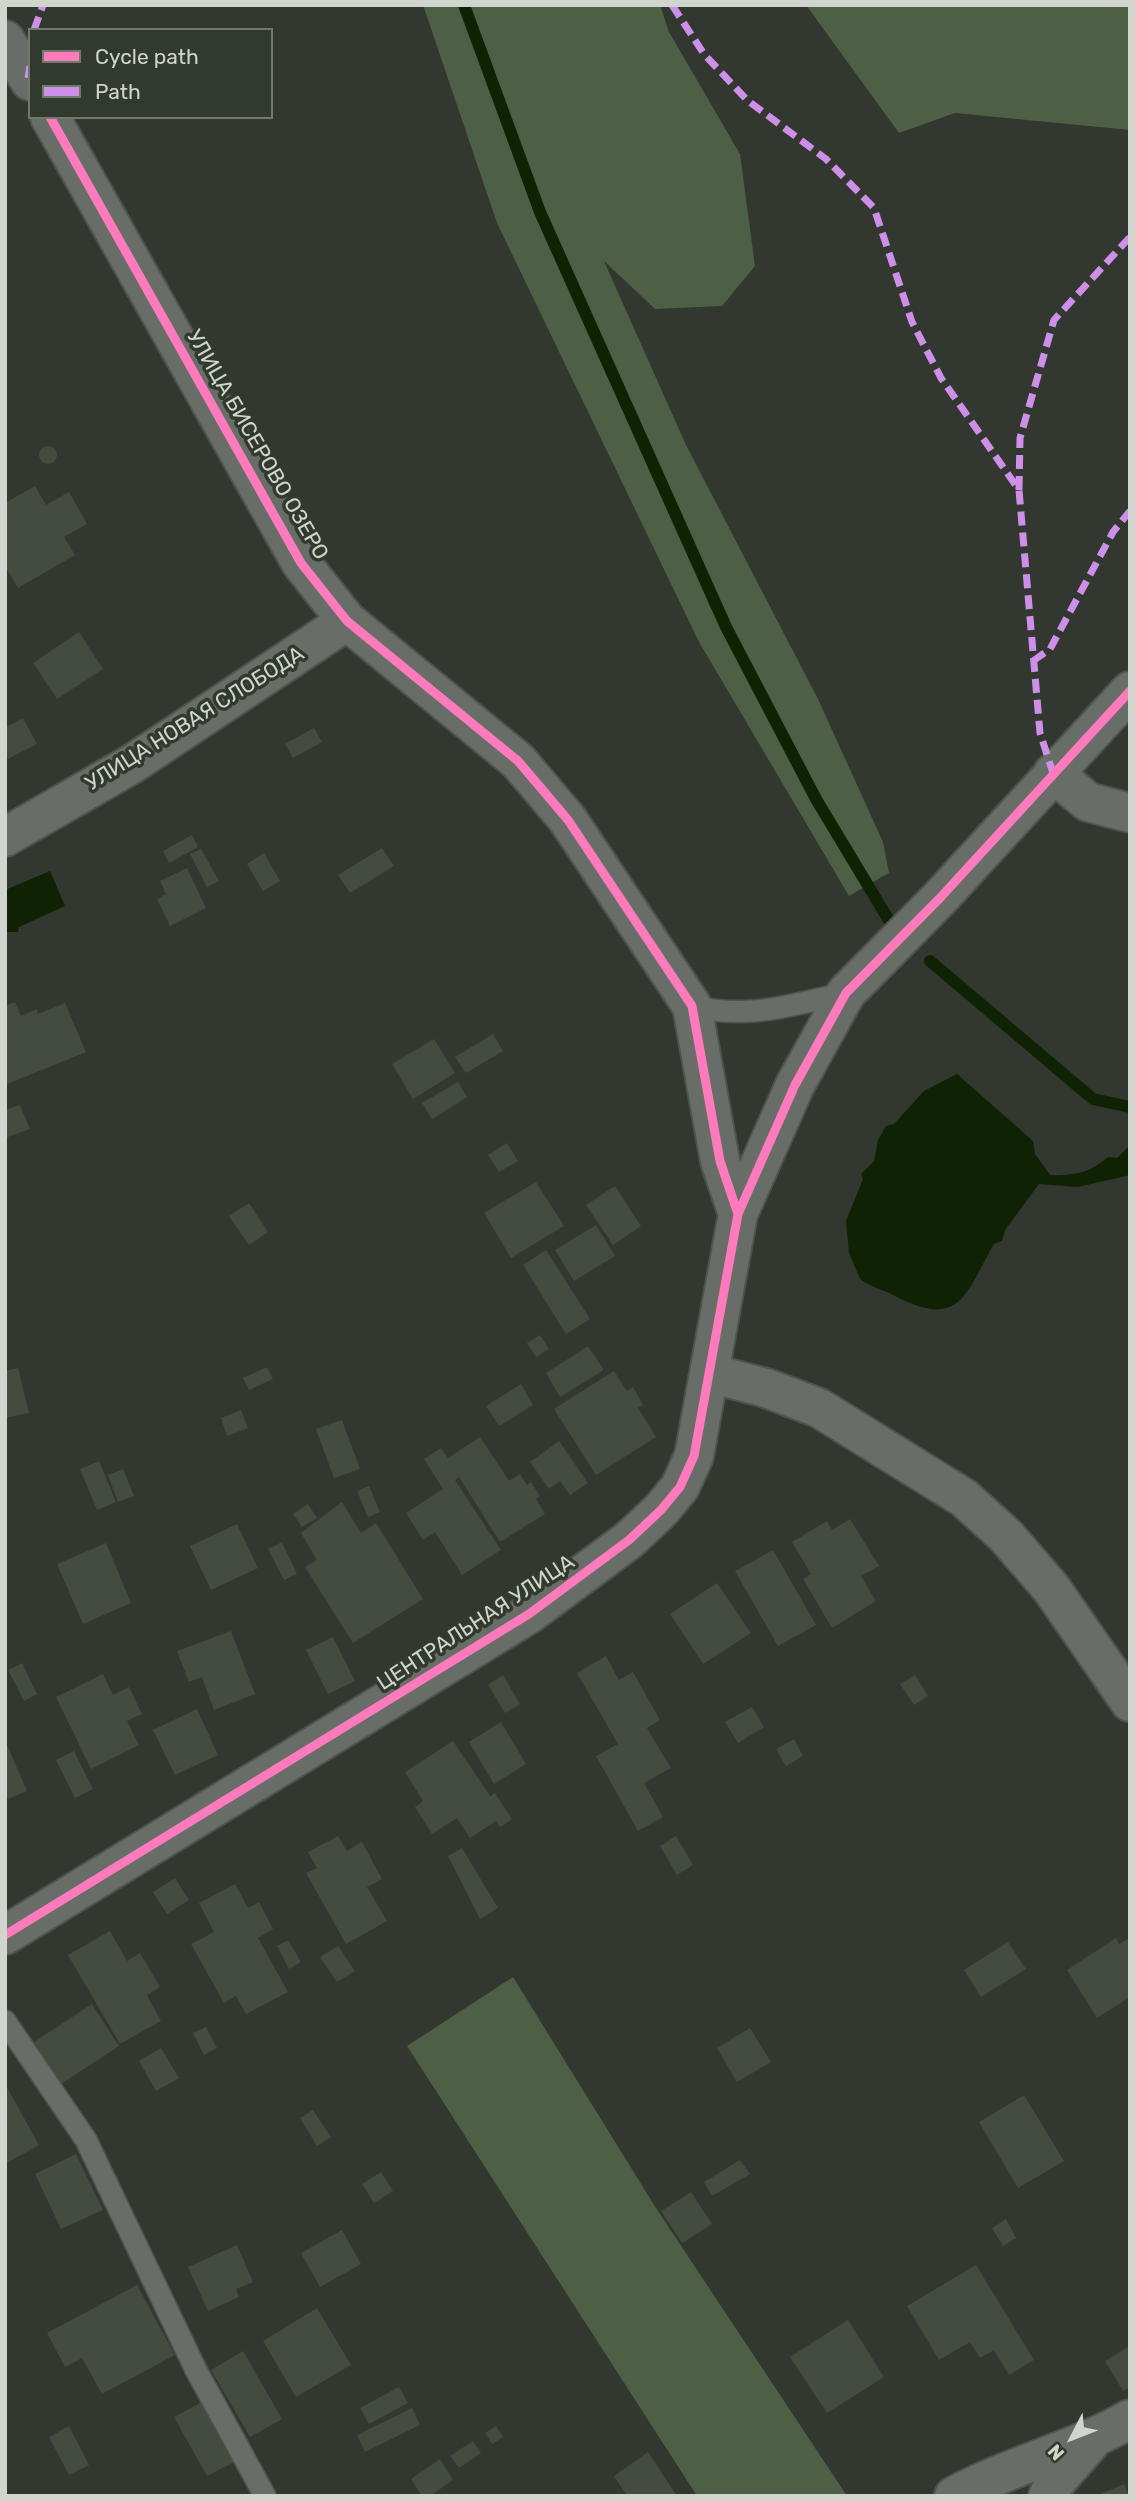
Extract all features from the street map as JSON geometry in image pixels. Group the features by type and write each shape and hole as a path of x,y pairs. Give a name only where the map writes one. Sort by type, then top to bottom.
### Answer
{"street":[{"path":"5,40 28,78"},
{"name":"УЛИЦА БИСЕРОВО ОЗЕРО","path":"51,119 301,563 347,621 518,761 568,820 692,1006 720,1161 738,1214"},
{"name":"УЛИЦА НОВАЯ СЛОБОДА","path":"5,836 132,764 347,621"},
{"name":"ЦЕНТРАЛЬНАЯ УЛИЦА","path":"5,1935 203,1812 470,1653 529,1614 629,1540 680,1487 694,1456 738,1214 795,1085 846,993 939,899 1130,691"},
{"path":"1053,772 1088,802 1130,813"},
{"path":"709,1373 766,1388 818,1408 964,1498 1006,1536 1051,1588 1130,1702"},
{"path":"954,2496 1043,2457 1093,2440 1130,2419"},
{"path":"1048,2496 1053,2485 1093,2440"}],"lane":[{"path":"692,1006 722,1014 761,1012 846,993"},
{"path":"5,2021 86,2140 196,2370 265,2496"}],"shaded area":[{"path":"423,5 660,5 669,32 740,154 755,266 722,306 655,309 604,261 686,445 818,699 883,842 889,873 849,896 699,642 497,223"},
{"path":"806,5 1130,5 1130,130 955,113 899,133"},
{"path":"50,871 65,906 19,927 18,932 5,932 5,890"},
{"path":"957,1074 1033,1141 1035,1154 1050,1175 1074,1174 1088,1170 1108,1157 1117,1158 1130,1145 1130,1175 1078,1187 1039,1184 1005,1230 1002,1241 994,1244 976,1278 958,1302 948,1308 934,1309 917,1306 860,1279 849,1253 846,1221 863,1179 861,1174 874,1161 878,1140 886,1126 894,1124 924,1091"},
{"path":"513,1977 656,2208 847,2496 697,2496 407,2046"}],"building":[{"path":"48,446 56,451 57,455 52,463 48,464 40,459 39,455 44,447"},
{"path":"35,486 46,505 69,492 87,524 64,537 75,555 18,588 5,566 5,503"},
{"path":"79,632 103,669 57,699 33,663"},
{"path":"23,718 37,744 6,760 5,728"},
{"path":"314,728 322,742 293,758 285,744"},
{"path":"192,835 198,847 169,863 163,851"},
{"path":"382,848 394,866 350,893 338,875"},
{"path":"201,849 219,881 207,887 190,854"},
{"path":"264,853 280,881 263,891 247,864"},
{"path":"187,868 206,908 170,926 157,899 166,894 160,881"},
{"path":"15,1002 21,1016 37,1009 38,1014 65,1003 86,1052 5,1085 5,1006"},
{"path":"493,1034 503,1051 466,1073 455,1057"},
{"path":"434,1039 455,1073 413,1099 392,1064"},
{"path":"458,1082 467,1097 432,1119 422,1103"},
{"path":"20,1105 30,1129 5,1138 5,1110"},
{"path":"507,1143 518,1161 499,1172 488,1155"},
{"path":"536,1182 564,1226 511,1258 484,1213"},
{"path":"615,1186 641,1226 613,1245 586,1205"},
{"path":"249,1203 268,1232 249,1245 229,1216"},
{"path":"596,1225 615,1256 574,1281 555,1250"},
{"path":"546,1250 590,1319 566,1334 523,1265"},
{"path":"540,1335 549,1349 536,1357 527,1343"},
{"path":"588,1346 604,1370 560,1397 546,1373"},
{"path":"267,1367 273,1379 249,1390 243,1378"},
{"path":"18,1368 29,1413 5,1418 5,1371"},
{"path":"614,1371 627,1391 633,1387 643,1405 638,1408 656,1437 596,1475 554,1409"},
{"path":"521,1384 533,1405 499,1426 486,1406"},
{"path":"241,1410 248,1428 227,1436 221,1418"},
{"path":"342,1420 360,1469 334,1478 316,1429"},
{"path":"480,1437 509,1481 520,1474 527,1485 531,1482 540,1496 536,1499 545,1514 500,1542 459,1477 455,1480 501,1550 462,1575 435,1532 423,1540 406,1513 443,1489 424,1459 441,1448 448,1458"},
{"path":"559,1441 588,1483 570,1495 560,1481 549,1489 530,1462"},
{"path":"99,1461 116,1502 97,1510 80,1469"},
{"path":"123,1469 134,1496 118,1502 108,1475"},
{"path":"369,1486 380,1512 368,1517 357,1491"},
{"path":"342,1502 361,1533 376,1523 423,1599 353,1643 305,1567 317,1560 301,1533"},
{"path":"308,1504 317,1518 302,1527 293,1514"},
{"path":"850,1519 879,1566 861,1576 876,1601 832,1628 803,1579 811,1574 792,1542 827,1521 832,1530"},
{"path":"237,1524 258,1568 211,1590 190,1546"},
{"path":"282,1542 297,1574 284,1580 268,1549"},
{"path":"106,1543 131,1603 83,1624 57,1564"},
{"path":"773,1550 816,1625 778,1646 735,1571"},
{"path":"717,1583 751,1633 703,1664 670,1614"},
{"path":"231,1631 255,1694 214,1710 202,1677 189,1682 177,1651"},
{"path":"333,1637 355,1681 328,1694 306,1650"},
{"path":"606,1656 619,1680 633,1672 660,1720 647,1728 671,1768 644,1783 663,1817 638,1831 596,1756 618,1744 577,1673"},
{"path":"22,1663 37,1694 24,1701 8,1670"},
{"path":"103,1674 113,1695 129,1687 142,1714 127,1721 139,1745 91,1769 56,1697"},
{"path":"503,1675 520,1704 505,1713 488,1685"},
{"path":"915,1675 928,1696 914,1705 900,1684"},
{"path":"752,1707 764,1727 738,1743 725,1722"},
{"path":"197,1709 218,1755 175,1775 153,1730"},
{"path":"501,1722 526,1764 494,1784 469,1742"},
{"path":"794,1739 803,1756 786,1766 776,1749"},
{"path":"5,1740 27,1791 5,1800"},
{"path":"453,1741 490,1796 495,1793 512,1819 500,1827 496,1821 470,1838 457,1818 432,1834 415,1807 423,1801 405,1772"},
{"path":"74,1751 93,1789 75,1798 56,1760"},
{"path":"338,1836 347,1851 362,1842 382,1879 367,1887 387,1921 346,1944 306,1873 317,1868 308,1852"},
{"path":"676,1836 693,1865 677,1875 660,1846"},
{"path":"462,1848 498,1908 480,1919 448,1856"},
{"path":"175,1878 189,1900 167,1914 153,1892"},
{"path":"235,1884 248,1908 259,1902 273,1929 258,1938 288,1992 246,2014 236,1996 224,2003 191,1944 214,1932 199,1903"},
{"path":"110,1931 127,1961 140,1953 160,1987 147,1995 161,2021 120,2044 68,1955"},
{"path":"1116,1938 1119,1944 1130,1938 1130,1997 1097,2018 1067,1970"},
{"path":"288,1940 301,1962 289,1969 277,1946"},
{"path":"1008,1942 1026,1969 981,1997 964,1970"},
{"path":"338,1946 355,1971 337,1982 320,1957"},
{"path":"92,2004 119,2046 61,2084 34,2042"},
{"path":"206,2027 217,2048 204,2055 193,2033"},
{"path":"750,2028 771,2062 737,2082 717,2048"},
{"path":"161,2048 179,2078 156,2091 139,2061"},
{"path":"5,2084 39,2145 5,2164"},
{"path":"1024,2095 1064,2161 1018,2188 979,2122"},
{"path":"313,2110 331,2137 317,2146 300,2118"},
{"path":"76,2154 103,2210 61,2229 35,2174"},
{"path":"740,2160 750,2174 712,2196 704,2182"},
{"path":"381,2172 393,2191 374,2203 362,2184"},
{"path":"691,2192 712,2224 682,2243 661,2211"},
{"path":"1006,2219 1016,2238 1003,2246 992,2228"},
{"path":"342,2230 361,2264 320,2287 301,2253"},
{"path":"237,2245 253,2282 236,2289 239,2297 208,2311 188,2267"},
{"path":"976,2265 1034,2360 1009,2375 994,2350 980,2358 970,2342 939,2360 907,2306"},
{"path":"137,2285 175,2355 102,2394 82,2358 65,2367 47,2333"},
{"path":"317,2308 351,2365 296,2397 263,2341"},
{"path":"848,2320 884,2377 827,2413 790,2357"},
{"path":"1130,2346 1130,2387 1123,2391 1105,2361"},
{"path":"243,2351 282,2419 250,2437 211,2370"},
{"path":"399,2387 408,2403 369,2424 360,2408"},
{"path":"202,2402 234,2462 207,2476 174,2417"},
{"path":"412,2408 420,2425 365,2452 357,2435"},
{"path":"69,2426 89,2465 69,2475 49,2437"},
{"path":"496,2426 503,2437 492,2444 485,2433"},
{"path":"473,2441 481,2453 459,2468 450,2456"},
{"path":"648,2452 677,2496 627,2496 614,2476"},
{"path":"440,2459 453,2480 430,2496 422,2496 411,2479"},
{"path":"1124,2484 1129,2496 1096,2496"}],"waterway":[{"path":"464,5 540,212 726,627 816,799 896,932"},
{"path":"930,961 1093,1099 1130,1107"}],"marked path":[{"path":"35,28 43,5"},
{"path":"672,5 704,54 747,100 826,159 874,208 912,322 941,378 1019,490 1040,733 1053,773"},
{"path":"1019,490 1020,438 1054,320 1130,237"},
{"path":"1033,661 1050,649 1113,532 1130,511"}],"cycle path":[{"path":"51,119 301,563 347,621 518,761 568,820 692,1006 720,1161 738,1214"},
{"path":"5,1935 529,1614 629,1540 661,1510 680,1487 694,1456 738,1214 795,1085 846,993 939,899 1130,691"}]}
